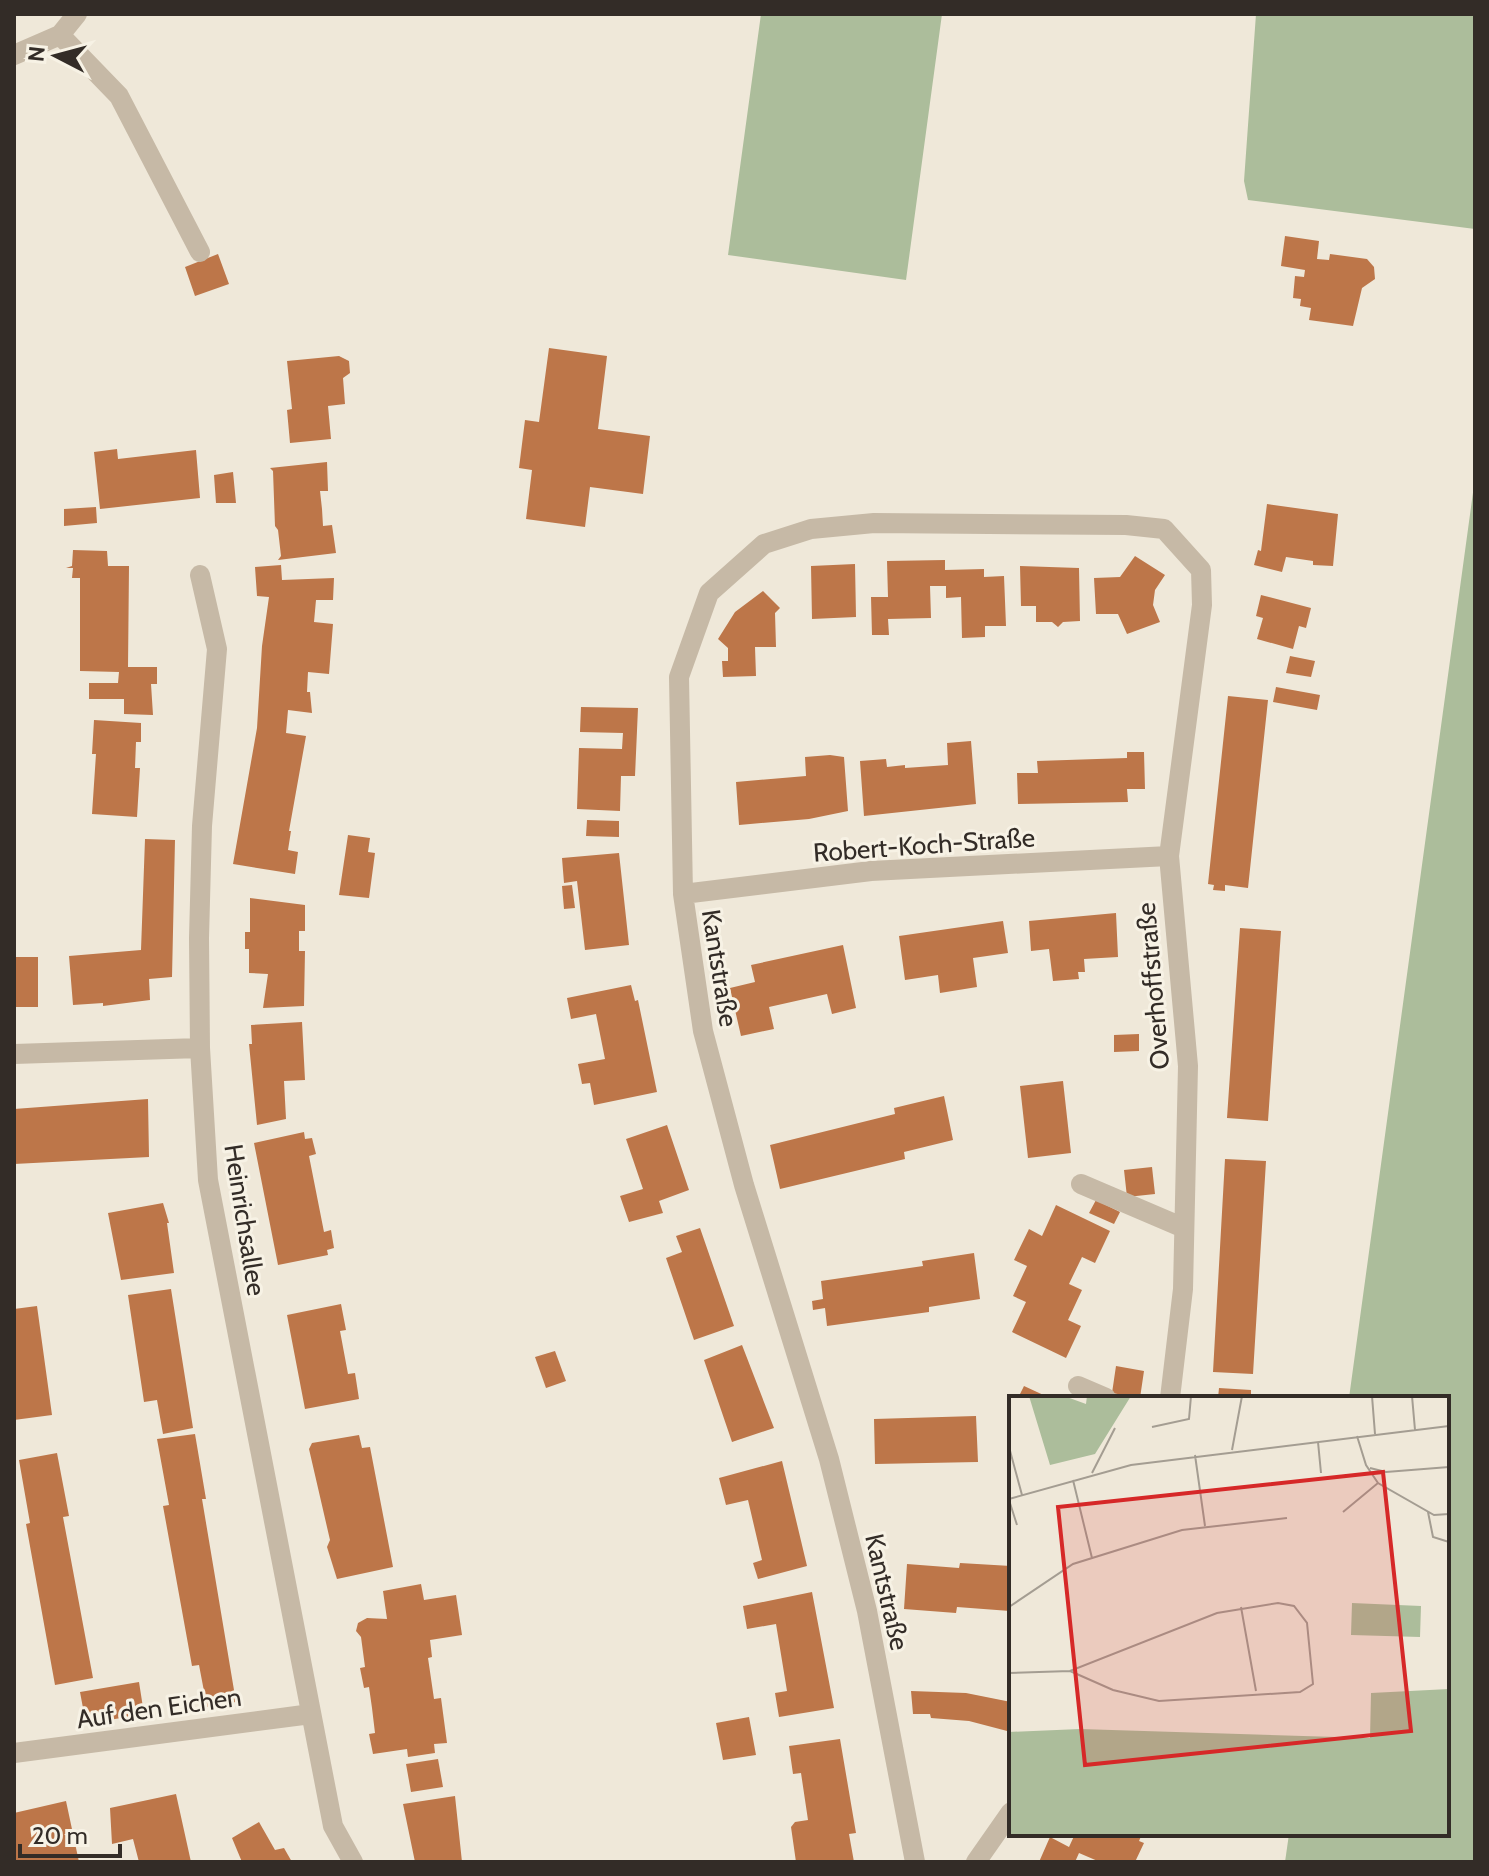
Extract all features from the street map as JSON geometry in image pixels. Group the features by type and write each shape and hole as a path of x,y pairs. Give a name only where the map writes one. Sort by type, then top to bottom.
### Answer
{"street":[{"path":"14,55 60,35 77,14"},
{"path":"60,35 119,96 200,252"},
{"name":"Kantstraße","path":"915,1862 867,1611 833,1474 744,1185 703,1031 683,894 679,677 709,593 764,544 811,529 874,523 1126,525 1164,529 1201,570"},
{"name":"Overhoffstraße","path":"1170,1396 1183,1289 1188,1066 1169,856 1202,605 1201,570"},
{"name":"Heinrichsallee","path":"200,575 217,649 202,826 200,1048 208,1180 333,1826 353,1862"},
{"name":"Robert-Koch-Straße","path":"683,894 871,871 1169,856"},
{"path":"14,1054 200,1048"},
{"path":"1081,1184 1184,1228"},
{"path":"1078,1386 1101,1396"},
{"name":"Auf den Eichen","path":"14,1753 311,1714"},
{"path":"976,1862 1009,1815"}],"green space":[{"path":"761,14 942,14 906,280 728,255"},
{"path":"1256,14 1475,14 1475,229 1248,200 1244,181"},
{"path":"1475,478 1475,1862 1285,1862 1289,1836 1449,1836 1449,1396 1349,1396"}],"building":[{"path":"1285,236 1319,241 1317,259 1329,260 1330,254 1367,259 1374,267 1375,279 1362,288 1353,326 1309,320 1311,308 1300,306 1301,299 1293,298 1295,276 1304,277 1305,270 1281,266"},
{"path":"218,254 229,284 195,296 185,267"},
{"path":"549,348 607,356 598,429 650,436 643,494 590,487 585,527 526,519 532,470 519,468 525,420 539,422"},
{"path":"339,356 349,361 350,373 343,378 345,404 328,406 331,439 290,443 287,410 292,409 287,361"},
{"path":"117,449 118,459 196,450 200,498 100,509 94,452"},
{"path":"327,462 328,491 320,491 323,526 332,525 336,553 278,560 281,556 275,526 273,471 270,468"},
{"path":"233,472 236,503 216,503 214,475"},
{"path":"1267,504 1338,514 1333,566 1313,565 1313,561 1286,557 1282,572 1254,565 1258,550 1261,551"},
{"path":"96,507 97,523 64,526 64,509"},
{"path":"73,550 107,551 108,566 129,566 128,667 157,667 157,684 151,684 153,715 124,714 124,699 89,699 89,683 118,683 119,672 80,671 80,578 72,578 73,568 66,568 72,566"},
{"path":"1135,556 1165,575 1155,590 1153,605 1160,622 1127,634 1118,614 1096,614 1094,578 1120,577"},
{"path":"945,560 945,570 984,569 984,577 1004,576 1006,626 985,626 985,637 962,638 961,597 946,598 946,586 930,586 931,618 888,619 889,635 872,635 871,597 888,597 887,561"},
{"path":"855,564 856,617 812,619 811,566"},
{"path":"281,565 282,580 334,578 333,600 316,600 314,622 333,624 329,674 308,672 307,692 310,692 312,713 288,710 286,733 306,736 289,831 288,850 298,852 295,874 233,864 257,728 262,646 269,597 257,596 255,567"},
{"path":"1020,566 1079,568 1080,621 1063,622 1058,627 1052,622 1036,622 1036,606 1021,606"},
{"path":"763,591 780,608 775,613 776,647 755,647 756,676 723,677 722,661 728,661 728,648 718,639 735,612"},
{"path":"1261,595 1311,608 1306,628 1299,626 1293,649 1257,639 1263,618 1256,616"},
{"path":"1290,656 1315,661 1311,677 1286,673"},
{"path":"1276,687 1320,695 1317,710 1273,702"},
{"path":"1228,696 1268,700 1248,888 1225,885 1225,891 1213,890 1214,885 1208,884"},
{"path":"581,707 638,708 635,776 621,776 620,811 577,809 579,748 622,749 623,733 580,732"},
{"path":"94,720 141,723 141,742 136,742 135,768 140,768 137,817 92,814 96,754 92,754"},
{"path":"971,741 976,804 864,816 860,761 886,759 887,767 905,765 905,768 948,765 947,743"},
{"path":"1127,752 1144,752 1145,789 1127,789 1128,802 1018,804 1017,773 1038,773 1037,761 1127,758"},
{"path":"805,757 844,757 848,811 809,819 739,825 736,782 806,776"},
{"path":"587,820 619,821 619,837 586,836"},
{"path":"348,835 370,838 368,852 375,853 369,898 339,895"},
{"path":"145,839 175,840 172,977 149,979 150,1000 103,1006 103,1003 73,1005 69,956 141,950"},
{"path":"619,853 629,945 585,950 577,881 564,883 562,858"},
{"path":"572,885 575,908 564,909 562,886"},
{"path":"250,898 305,905 305,931 299,931 299,951 305,951 304,1006 263,1008 268,974 249,973 249,949 245,949 245,932 250,932"},
{"path":"1116,913 1118,957 1084,959 1085,972 1078,972 1079,979 1053,981 1049,949 1031,951 1029,921"},
{"path":"1003,921 1008,953 973,958 977,987 940,993 938,975 905,980 899,936"},
{"path":"1240,928 1281,931 1268,1121 1227,1118"},
{"path":"843,945 856,1008 832,1014 827,994 769,1007 774,1029 741,1036 730,988 755,982 751,965"},
{"path":"14,957 38,957 38,1007 14,1007"},
{"path":"631,985 635,1001 638,1000 657,1092 594,1105 590,1083 582,1084 578,1064 605,1059 596,1014 571,1019 567,998"},
{"path":"302,1022 305,1080 284,1081 286,1119 257,1125 249,1044 252,1044 251,1025"},
{"path":"1139,1034 1139,1051 1114,1052 1114,1035"},
{"path":"1063,1081 1071,1153 1028,1158 1020,1086"},
{"path":"944,1096 953,1140 904,1152 905,1159 780,1189 770,1145 895,1114 894,1108"},
{"path":"148,1099 149,1157 14,1164 14,1109"},
{"path":"667,1125 689,1190 659,1201 663,1213 629,1222 620,1196 643,1189 626,1139"},
{"path":"304,1132 305,1139 312,1138 316,1154 309,1156 324,1232 331,1230 334,1248 327,1250 328,1255 278,1265 254,1143"},
{"path":"1225,1159 1266,1161 1253,1374 1213,1372"},
{"path":"1152,1167 1155,1194 1127,1197 1124,1170"},
{"path":"1096,1200 1120,1212 1114,1224 1089,1213"},
{"path":"163,1203 169,1223 174,1273 121,1280 108,1213"},
{"path":"1056,1205 1110,1231 1095,1263 1082,1257 1069,1284 1082,1290 1068,1320 1081,1326 1066,1358 1012,1332 1026,1302 1013,1296 1027,1266 1014,1260 1029,1229 1042,1236"},
{"path":"700,1228 734,1326 694,1340 666,1258 682,1252 676,1236"},
{"path":"974,1253 980,1299 929,1307 929,1312 827,1326 825,1308 813,1310 812,1301 823,1299 821,1281 923,1266 922,1261"},
{"path":"171,1289 193,1428 163,1434 157,1400 144,1402 128,1295"},
{"path":"341,1304 346,1330 340,1331 348,1374 355,1373 359,1399 305,1409 287,1315"},
{"path":"37,1306 52,1415 14,1420 14,1309"},
{"path":"742,1345 774,1428 732,1442 704,1360"},
{"path":"555,1351 566,1381 546,1388 535,1357"},
{"path":"1116,1366 1144,1371 1140,1396 1112,1393"},
{"path":"1024,1386 1046,1396 1019,1396"},
{"path":"1219,1388 1251,1390 1251,1396 1218,1396"},
{"path":"976,1416 978,1462 875,1464 874,1419"},
{"path":"195,1434 206,1499 202,1499 236,1702 207,1707 199,1665 192,1666 163,1506 169,1505 157,1439"},
{"path":"359,1435 362,1448 370,1447 393,1567 337,1579 327,1547 330,1540 309,1449 312,1443"},
{"path":"57,1453 69,1516 63,1517 93,1678 55,1685 26,1524 30,1523 19,1460"},
{"path":"782,1461 807,1566 758,1579 753,1563 762,1560 748,1500 726,1505 719,1478"},
{"path":"960,1563 1009,1566 1009,1611 957,1607 956,1613 904,1609 907,1564 959,1568"},
{"path":"421,1584 424,1600 456,1595 462,1635 430,1640 432,1657 428,1658 434,1699 441,1698 447,1743 434,1744 435,1753 408,1757 407,1749 373,1754 369,1734 375,1733 369,1687 364,1688 360,1668 365,1667 361,1637 356,1631 358,1623 367,1618 387,1619 383,1591"},
{"path":"812,1592 834,1708 779,1717 775,1693 787,1691 776,1624 747,1629 743,1606"},
{"path":"139,1682 144,1714 86,1724 80,1692"},
{"path":"911,1691 966,1693 1009,1702 1009,1731 969,1721 913,1714"},
{"path":"749,1717 756,1755 723,1760 716,1723"},
{"path":"840,1739 856,1833 849,1834 854,1862 796,1862 791,1827 795,1822 808,1820 801,1773 793,1774 789,1746"},
{"path":"438,1759 443,1787 411,1792 406,1764"},
{"path":"176,1794 191,1862 139,1862 133,1839 112,1844 110,1808"},
{"path":"455,1796 462,1862 415,1862 403,1804"},
{"path":"66,1801 79,1862 14,1862 14,1813"},
{"path":"259,1822 275,1850 284,1848 292,1862 242,1862 232,1838"},
{"path":"1074,1836 1141,1836 1139,1841 1144,1843 1135,1862 1100,1862 1079,1853 1075,1862 1039,1862 1050,1837 1069,1847"}]}
